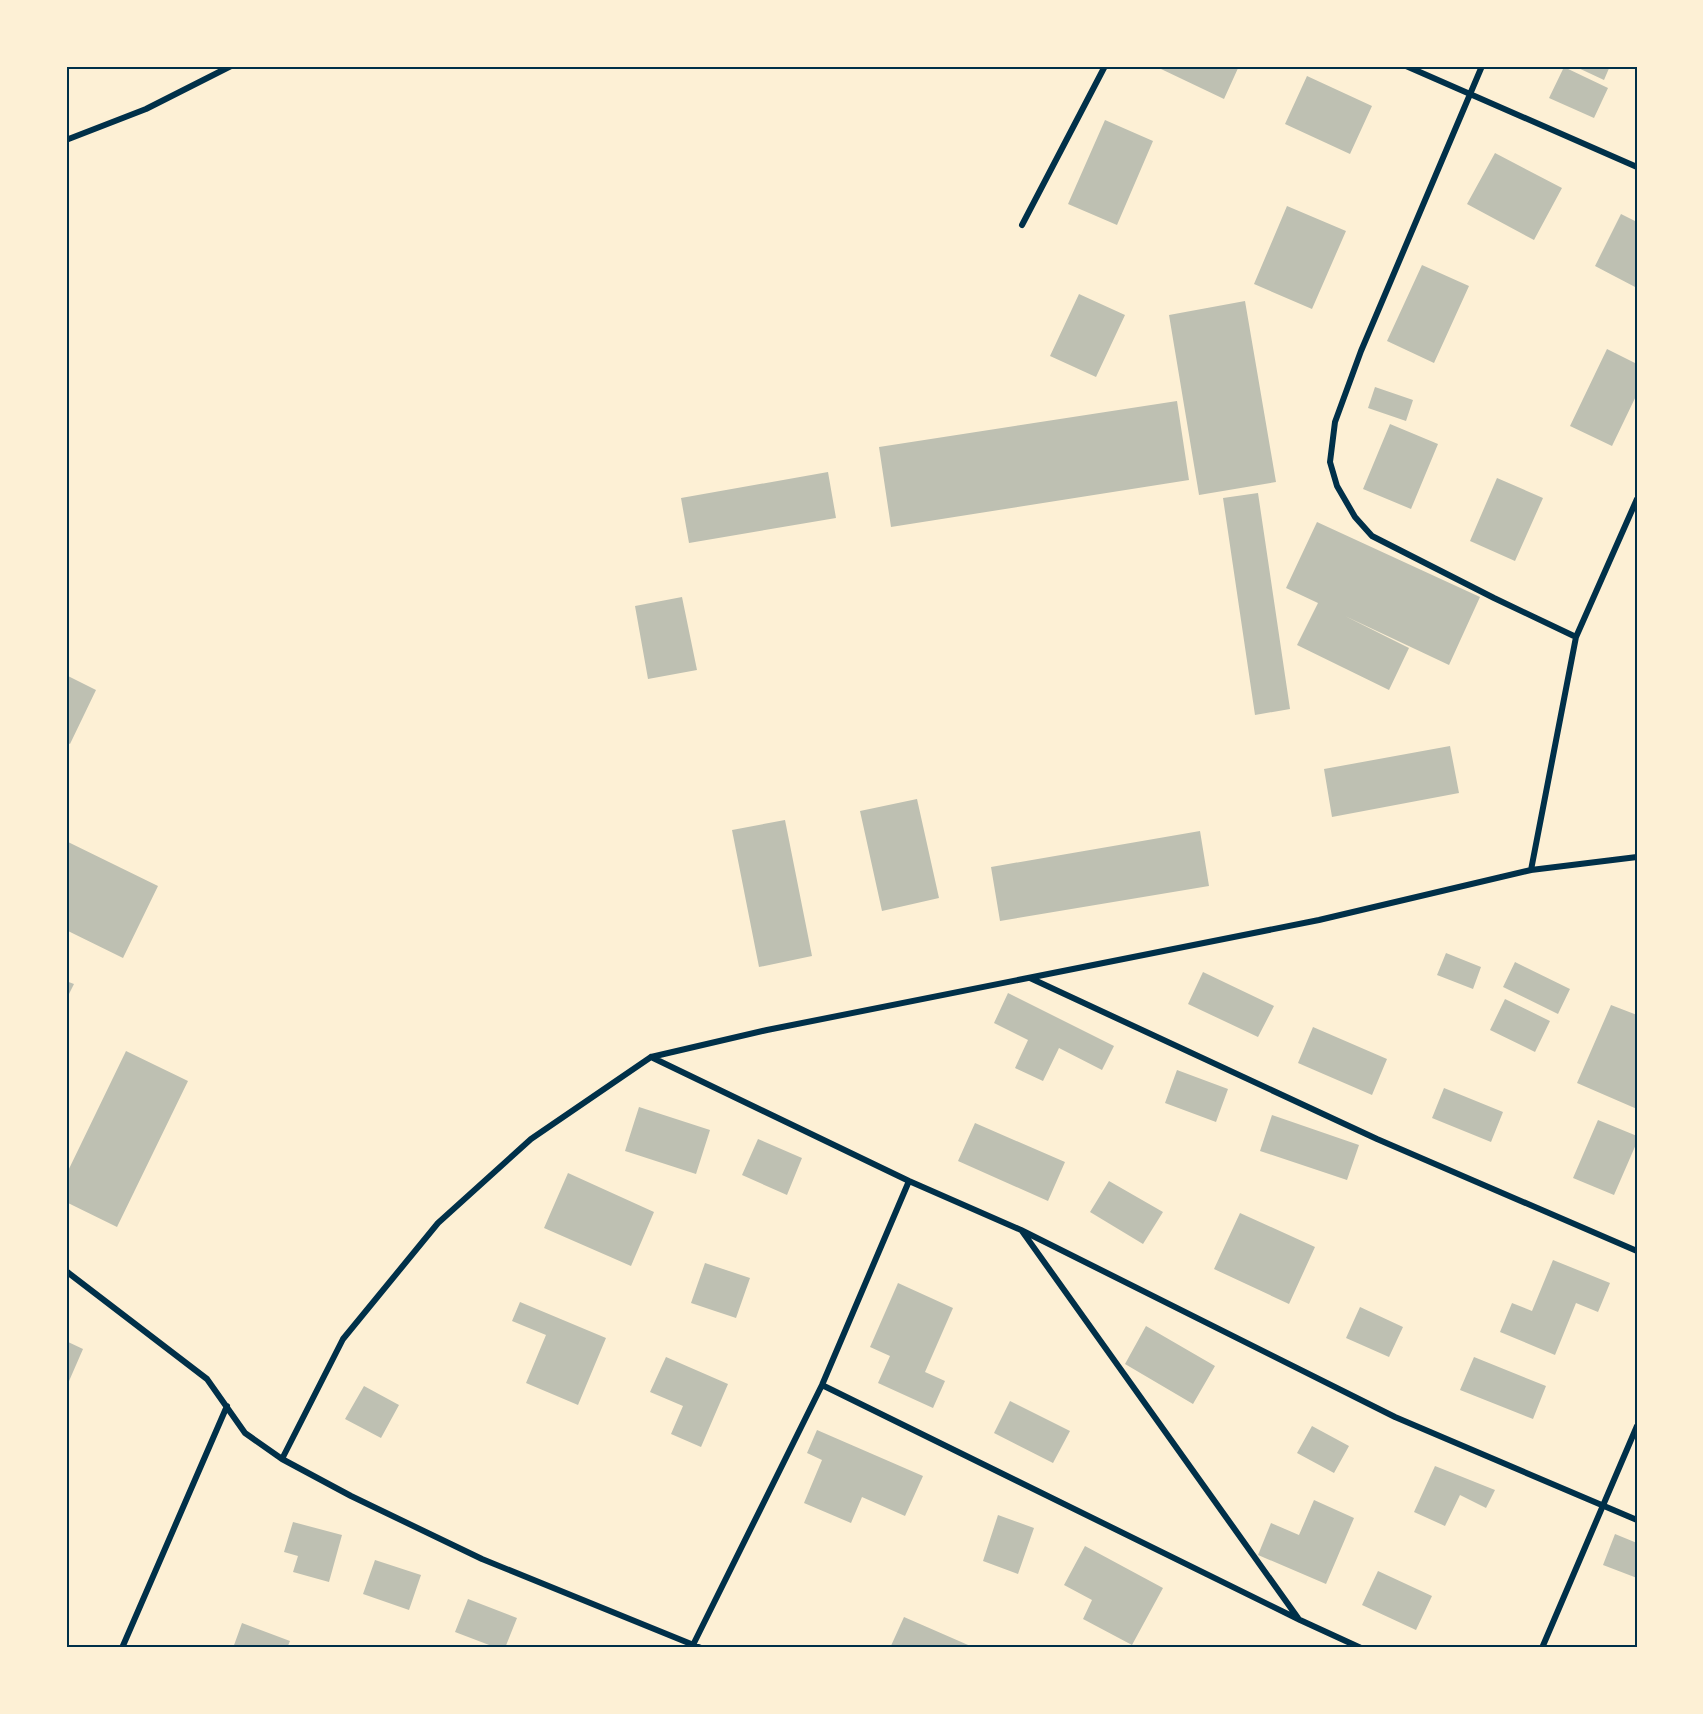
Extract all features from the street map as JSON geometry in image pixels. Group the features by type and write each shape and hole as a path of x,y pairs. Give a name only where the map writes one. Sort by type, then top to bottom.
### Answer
{"street":[{"path":"66,140 146,109 231,66"},
{"path":"1022,225 1105,66"},
{"path":"1406,66 1637,167"},
{"path":"1482,66 1361,351 1335,422 1330,462 1337,486 1355,517 1372,536 1576,637"},
{"path":"1531,870 1576,637 1637,499"},
{"path":"282,1460 342,1339 438,1223 531,1139 651,1057 778,1028 1319,920 1531,870 1637,857"},
{"path":"1030,978 1377,1139 1637,1251"},
{"path":"651,1057 909,1181 1021,1230 1395,1417 1637,1520"},
{"path":"692,1646 822,1385 909,1181"},
{"path":"1021,1230 1300,1620"},
{"path":"66,1271 207,1378 245,1433 282,1460 482,1559 701,1648"},
{"path":"822,1385 1361,1648"},
{"path":"122,1648 227,1406"},
{"path":"1542,1648 1637,1426"}],"building":[{"path":"1162,66 1239,66 1224,99 1161,69"},
{"path":"1574,66 1610,66 1604,80"},
{"path":"1564,67 1608,88 1594,118 1549,98"},
{"path":"1307,76 1372,106 1350,154 1285,124"},
{"path":"1105,120 1153,141 1117,225 1068,204"},
{"path":"1495,153 1562,188 1534,240 1467,204"},
{"path":"1287,206 1346,231 1312,309 1254,284"},
{"path":"1621,214 1637,222 1637,288 1595,266"},
{"path":"1422,265 1469,286 1434,363 1387,341"},
{"path":"1079,294 1125,315 1096,377 1050,356"},
{"path":"1245,301 1276,482 1199,495 1169,315"},
{"path":"1607,349 1637,364 1637,394 1612,446 1570,426"},
{"path":"1375,387 1413,400 1406,421 1368,408"},
{"path":"1177,401 1189,480 891,527 879,447"},
{"path":"1390,424 1438,444 1411,509 1363,489"},
{"path":"828,472 836,518 689,543 681,498"},
{"path":"1497,478 1543,498 1515,561 1470,541"},
{"path":"1258,493 1290,709 1255,715 1223,498"},
{"path":"1317,522 1480,597 1449,665 1345,616 1409,648 1389,690 1297,645 1318,603 1286,588"},
{"path":"682,597 697,670 648,679 635,606"},
{"path":"66,675 96,690 70,744 66,742"},
{"path":"1450,746 1459,793 1332,817 1324,769"},
{"path":"917,799 939,898 882,911 860,811"},
{"path":"785,820 812,956 759,967 732,830"},
{"path":"1200,831 1209,886 1000,921 991,867"},
{"path":"66,841 158,886 123,958 66,930"},
{"path":"1446,953 1481,967 1473,989 1437,975"},
{"path":"1515,962 1570,989 1558,1014 1503,987"},
{"path":"1203,972 1274,1006 1258,1037 1188,1004"},
{"path":"66,981 74,984 66,1000"},
{"path":"1008,993 1114,1046 1102,1070 1059,1048 1043,1081 1015,1068 1028,1040 994,1023"},
{"path":"1505,999 1550,1021 1535,1052 1490,1030"},
{"path":"1611,1005 1637,1015 1637,1109 1577,1083"},
{"path":"1313,1027 1387,1059 1372,1095 1298,1063"},
{"path":"126,1051 188,1081 117,1227 66,1202 66,1175"},
{"path":"1177,1070 1228,1089 1216,1122 1165,1103"},
{"path":"1444,1088 1503,1112 1491,1142 1432,1118"},
{"path":"639,1107 710,1130 696,1174 625,1151"},
{"path":"1272,1115 1359,1145 1347,1180 1260,1151"},
{"path":"1598,1120 1637,1136 1637,1142 1614,1195 1573,1178"},
{"path":"975,1123 1065,1162 1048,1201 958,1161"},
{"path":"758,1139 802,1158 787,1195 742,1175"},
{"path":"568,1173 654,1212 631,1266 544,1228"},
{"path":"1109,1181 1163,1212 1143,1244 1090,1212"},
{"path":"1240,1213 1315,1247 1289,1304 1214,1269"},
{"path":"1553,1260 1610,1283 1598,1312 1576,1303 1555,1355 1500,1332 1512,1303 1532,1311"},
{"path":"705,1263 750,1278 736,1318 691,1303"},
{"path":"898,1283 953,1308 925,1372 945,1381 933,1408 878,1383 890,1356 870,1347"},
{"path":"520,1302 606,1338 578,1405 526,1383 546,1335 512,1321"},
{"path":"1360,1307 1403,1327 1389,1357 1346,1338"},
{"path":"1146,1326 1215,1366 1193,1404 1125,1364"},
{"path":"66,1341 83,1349 66,1388"},
{"path":"666,1357 728,1384 701,1447 671,1434 683,1406 650,1392"},
{"path":"1474,1357 1546,1386 1533,1419 1460,1390"},
{"path":"364,1386 399,1405 381,1438 345,1419"},
{"path":"1010,1401 1070,1431 1053,1463 994,1433"},
{"path":"1312,1426 1349,1446 1334,1473 1297,1453"},
{"path":"817,1430 923,1476 905,1516 862,1497 851,1523 804,1503 822,1460 807,1453"},
{"path":"1435,1466 1495,1490 1486,1508 1460,1495 1445,1526 1414,1512"},
{"path":"1314,1500 1354,1518 1326,1584 1258,1555 1271,1523 1299,1535"},
{"path":"998,1515 1034,1528 1018,1574 983,1561"},
{"path":"293,1522 342,1535 329,1582 293,1572 298,1556 284,1552"},
{"path":"1615,1534 1637,1543 1637,1578 1603,1565"},
{"path":"1085,1546 1163,1588 1132,1645 1083,1619 1092,1600 1064,1585"},
{"path":"375,1560 421,1575 409,1610 363,1594"},
{"path":"1378,1571 1432,1596 1416,1630 1362,1605"},
{"path":"468,1599 517,1618 505,1648 497,1648 455,1632"},
{"path":"904,1617 975,1648 890,1648"},
{"path":"242,1623 290,1641 287,1648 233,1648"}]}
